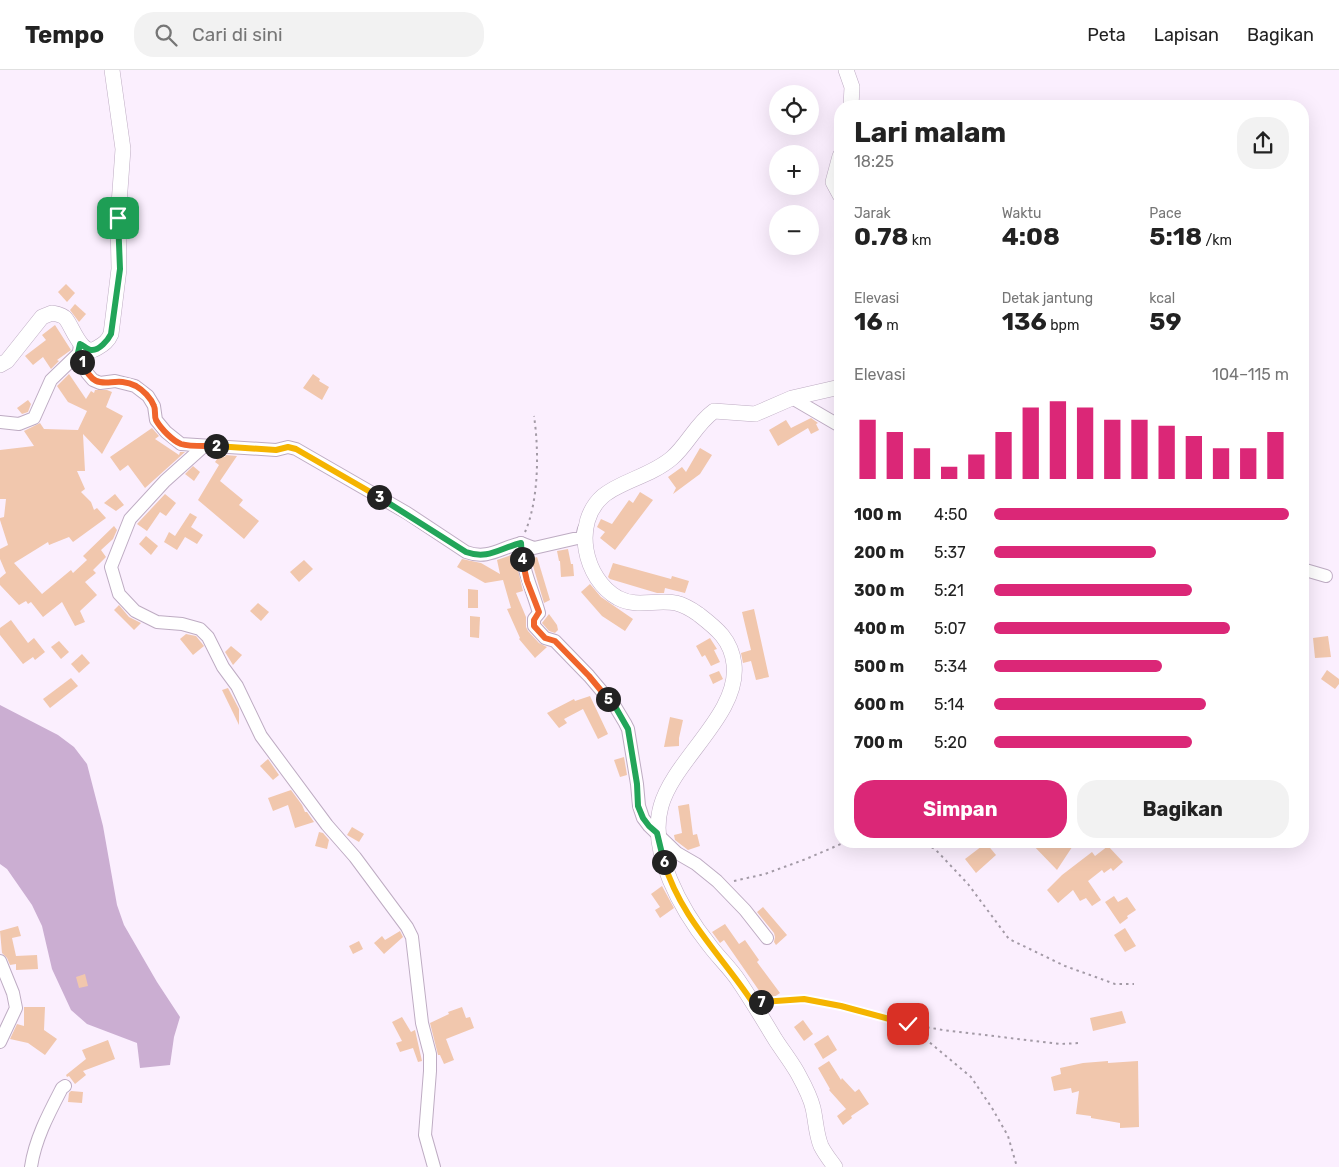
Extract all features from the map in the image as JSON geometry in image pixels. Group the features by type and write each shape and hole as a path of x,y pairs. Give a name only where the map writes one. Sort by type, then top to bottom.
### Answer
{"street":[{"path":"79,348 94,350 108,340 111,334 119,281 118,218 123,149 112,70"},
{"path":"846,70 852,87 851,100"},
{"path":"0,365 7,361 42,318 52,313 62,316 66,319 79,348 87,373 93,380 100,383 115,381 135,386 148,396 154,406 156,420 166,432 181,444 276,450 288,447 296,449 407,513 466,552 474,555 502,551 512,545 521,543 534,548 582,537 588,517 602,497 661,467 686,446 696,428 706,416 714,411 755,414 792,398 834,388"},
{"path":"0,422 19,424 34,418 38,413 51,380 79,348"},
{"path":"792,398 834,422"},
{"path":"204,446 165,481 130,519 111,568 119,594 136,610 157,622 182,624 200,629 208,637 223,667 237,686 261,736 327,825 355,857 407,927 412,937 422,1023 430,1054 425,1135 434,1167"},
{"path":"584,529 589,561 594,576 603,587 628,603 676,603 688,607 712,624 724,637 731,650 734,664 734,682 727,700 669,785 660,807 657,833 666,868 682,905 691,921 737,978 795,1069 813,1110 820,1143 835,1167"},
{"path":"521,543 521,556 527,581 539,612 534,620 534,626 545,638 555,641 589,676 616,708 625,723 628,729 637,784 638,806 646,822 677,853 696,864 717,881 745,910 767,938"},
{"path":"1309,572 1326,576"},
{"path":"0,961 13,993 16,1008 0,1042"},
{"path":"31,1167 33,1154 50,1111 62,1088 65,1086"}],"path":[{"path":"521,543 531,519 537,468 538,442 534,416"},
{"path":"717,881 739,881 765,874 806,860 834,847"},
{"path":"933,848 968,884 1009,939 1065,966 1098,978 1115,984 1134,984"},
{"path":"753,1003 804,999 841,1006 908,1024 1060,1044 1080,1043"},
{"path":"908,1024 971,1077 1008,1136 1017,1167"}],"shaded area":[{"path":"0,705 58,735 74,747 87,764 103,826 117,905 124,925 180,1017 174,1037 170,1065 140,1068 137,1043 87,1024 71,1010 52,969 42,926 32,905 7,869 0,864"}],"building":[{"path":"66,284 75,293 67,302 58,292"},
{"path":"75,304 86,314 79,322 70,310"},
{"path":"55,325 71,350 57,360 59,361 51,369 43,357 33,365 25,356 46,340 42,335"},
{"path":"69,374 86,399 91,391 94,393 95,390 112,392 106,407 123,416 102,454 83,434 85,471 77,471 85,489 81,492 91,502 94,510 97,508 106,518 73,542 69,537 49,545 48,542 14,563 42,594 71,570 73,573 87,560 83,556 114,526 117,530 113,539 101,550 106,557 93,570 96,573 85,582 97,595 80,611 85,622 75,626 62,602 43,617 31,602 28,604 26,601 19,605 0,585 0,578 6,573 0,559 0,549 8,545 0,520 0,518 4,517 6,499 0,499 0,450 34,446 24,431 40,423 44,429 78,430 87,411 68,402 57,386"},
{"path":"313,374 320,379 319,381 329,387 322,400 303,388"},
{"path":"28,400 31,404 28,412 22,414 17,408"},
{"path":"811,418 818,423 816,424 819,430 811,434 808,428 778,446 769,430 786,420 791,428"},
{"path":"152,428 159,436 155,439 179,455 180,452 185,452 145,488 128,465 120,471 110,457"},
{"path":"700,448 712,455 700,474 673,494 676,488 668,477 682,467 686,472"},
{"path":"220,455 225,457 226,455 237,456 220,481 243,500 239,505 259,521 244,539 198,500 219,465 215,462"},
{"path":"193,466 200,472 194,481 185,474"},
{"path":"640,492 653,500 615,550 600,538 605,532 597,527 601,519 612,524 629,500 633,503"},
{"path":"115,494 124,505 116,511 104,503"},
{"path":"165,494 176,503 166,516 160,512 147,531 137,524"},
{"path":"190,513 197,517 191,527 203,535 197,544 185,537 177,550 164,542 169,532 175,536"},
{"path":"146,536 158,546 151,555 139,544"},
{"path":"568,549 571,564 573,564 574,576 561,577 557,551"},
{"path":"514,554 523,591 516,593 526,617 526,627 539,643 547,647 535,658 519,639 507,609 511,608 503,580 485,583 457,567 462,559 481,563 500,574 497,560"},
{"path":"537,557 550,600 544,603 531,559"},
{"path":"304,560 313,569 299,582 290,572"},
{"path":"613,563 671,579 672,576 689,581 685,593 665,588 664,593 657,593 610,579 608,577"},
{"path":"590,584 601,597 633,619 625,631 602,616 581,592"},
{"path":"468,589 478,590 478,608 468,608"},
{"path":"258,603 269,612 261,621 250,611"},
{"path":"119,605 129,617 141,623 134,630 114,610"},
{"path":"754,609 769,677 756,680 751,661 743,663 741,653 751,650 742,612"},
{"path":"549,614 557,625 558,630 555,633 549,631 542,623"},
{"path":"470,616 480,617 479,638 470,637"},
{"path":"11,620 28,643 34,638 45,652 35,660 33,657 23,664 0,635 0,628"},
{"path":"186,634 196,636 204,646 193,655 180,639"},
{"path":"1328,636 1331,657 1315,658 1313,638"},
{"path":"710,638 717,649 714,650 720,662 711,666 705,655 702,657 696,646"},
{"path":"59,641 69,652 61,659 51,647"},
{"path":"231,646 242,655 233,665 225,652"},
{"path":"82,654 90,663 79,673 71,664"},
{"path":"1327,670 1339,679 1339,684 1335,689 1321,679"},
{"path":"719,671 723,679 713,684 709,675"},
{"path":"71,678 78,686 50,708 43,699"},
{"path":"228,688 239,709 239,725 222,690"},
{"path":"590,696 608,734 598,739 583,709 564,719 567,723 559,728 547,713 574,699 575,701"},
{"path":"670,717 683,720 679,746 664,747"},
{"path":"624,757 627,775 620,777 614,760"},
{"path":"268,759 279,775 273,780 260,766"},
{"path":"291,790 314,822 295,828 288,805 273,811 268,798"},
{"path":"689,804 693,835 697,834 700,846 688,850 675,840 674,835 682,833 678,806"},
{"path":"352,827 364,834 359,842 347,835"},
{"path":"319,832 323,833 329,840 327,849 315,846"},
{"path":"979,848 990,848 996,855 976,873 965,859"},
{"path":"1036,848 1071,848 1057,870"},
{"path":"1105,848 1110,848 1123,862 1113,871 1111,868 1104,873 1102,870 1088,881 1101,900 1092,906 1086,898 1080,901 1073,890 1058,903 1047,890 1062,875 1092,852 1095,856"},
{"path":"662,886 674,908 660,918 655,910 660,907 651,894"},
{"path":"1114,896 1118,902 1127,897 1136,910 1120,924 1105,902"},
{"path":"763,907 787,935 776,945 774,933 757,912"},
{"path":"725,924 739,944 745,940 759,960 757,962 780,993 767,1002 724,940 720,943 712,932"},
{"path":"18,926 21,936 12,938 16,956 37,955 38,969 16,970 16,964 10,965 2,953 0,931"},
{"path":"1125,928 1136,946 1125,952 1114,935"},
{"path":"400,931 403,937 384,954 374,943 382,936 385,940"},
{"path":"359,941 363,949 353,954 349,946"},
{"path":"85,974 88,986 79,988 76,977"},
{"path":"24,1007 45,1007 44,1030 57,1039 45,1055 28,1043 10,1039 17,1024 24,1026"},
{"path":"462,1007 466,1018 470,1017 474,1028 446,1039 454,1060 444,1064 440,1055 438,1055 430,1023 449,1014 448,1012"},
{"path":"1122,1011 1126,1023 1093,1031 1090,1018"},
{"path":"402,1017 411,1032 415,1030 422,1061 418,1062 413,1048 400,1052 396,1043 402,1041 392,1022"},
{"path":"803,1020 813,1034 804,1041 794,1027"},
{"path":"828,1035 837,1050 823,1059 814,1044"},
{"path":"108,1040 115,1059 83,1071 86,1075 75,1084 69,1076 67,1077 66,1075 86,1059 82,1050"},
{"path":"829,1061 841,1080 842,1078 855,1092 859,1089 869,1104 851,1116 852,1118 843,1125 837,1116 846,1109 829,1090 818,1068"},
{"path":"1108,1061 1108,1063 1138,1061 1139,1127 1120,1128 1120,1123 1076,1114 1079,1091 1072,1093 1071,1088 1054,1091 1051,1077 1061,1074 1060,1068 1083,1063"},
{"path":"71,1091 83,1092 82,1103 68,1102"}],"route":[{"path":"118,218 120,269 111,334 108,340 94,350 90,350 80,344 78,353 87,373 93,380 100,383 115,381 135,386 148,396 154,406 156,420 166,432 181,444 276,450 288,447 296,449 407,513 466,552 474,555 486,554 502,551 512,545 521,543 521,556 527,581 539,612 534,620 534,626 545,638 555,641 589,676 616,708 625,723 628,729 637,784 638,806 643,818 657,833 673,886 691,921 737,978 753,1003 804,999 841,1006 908,1024"}]}
